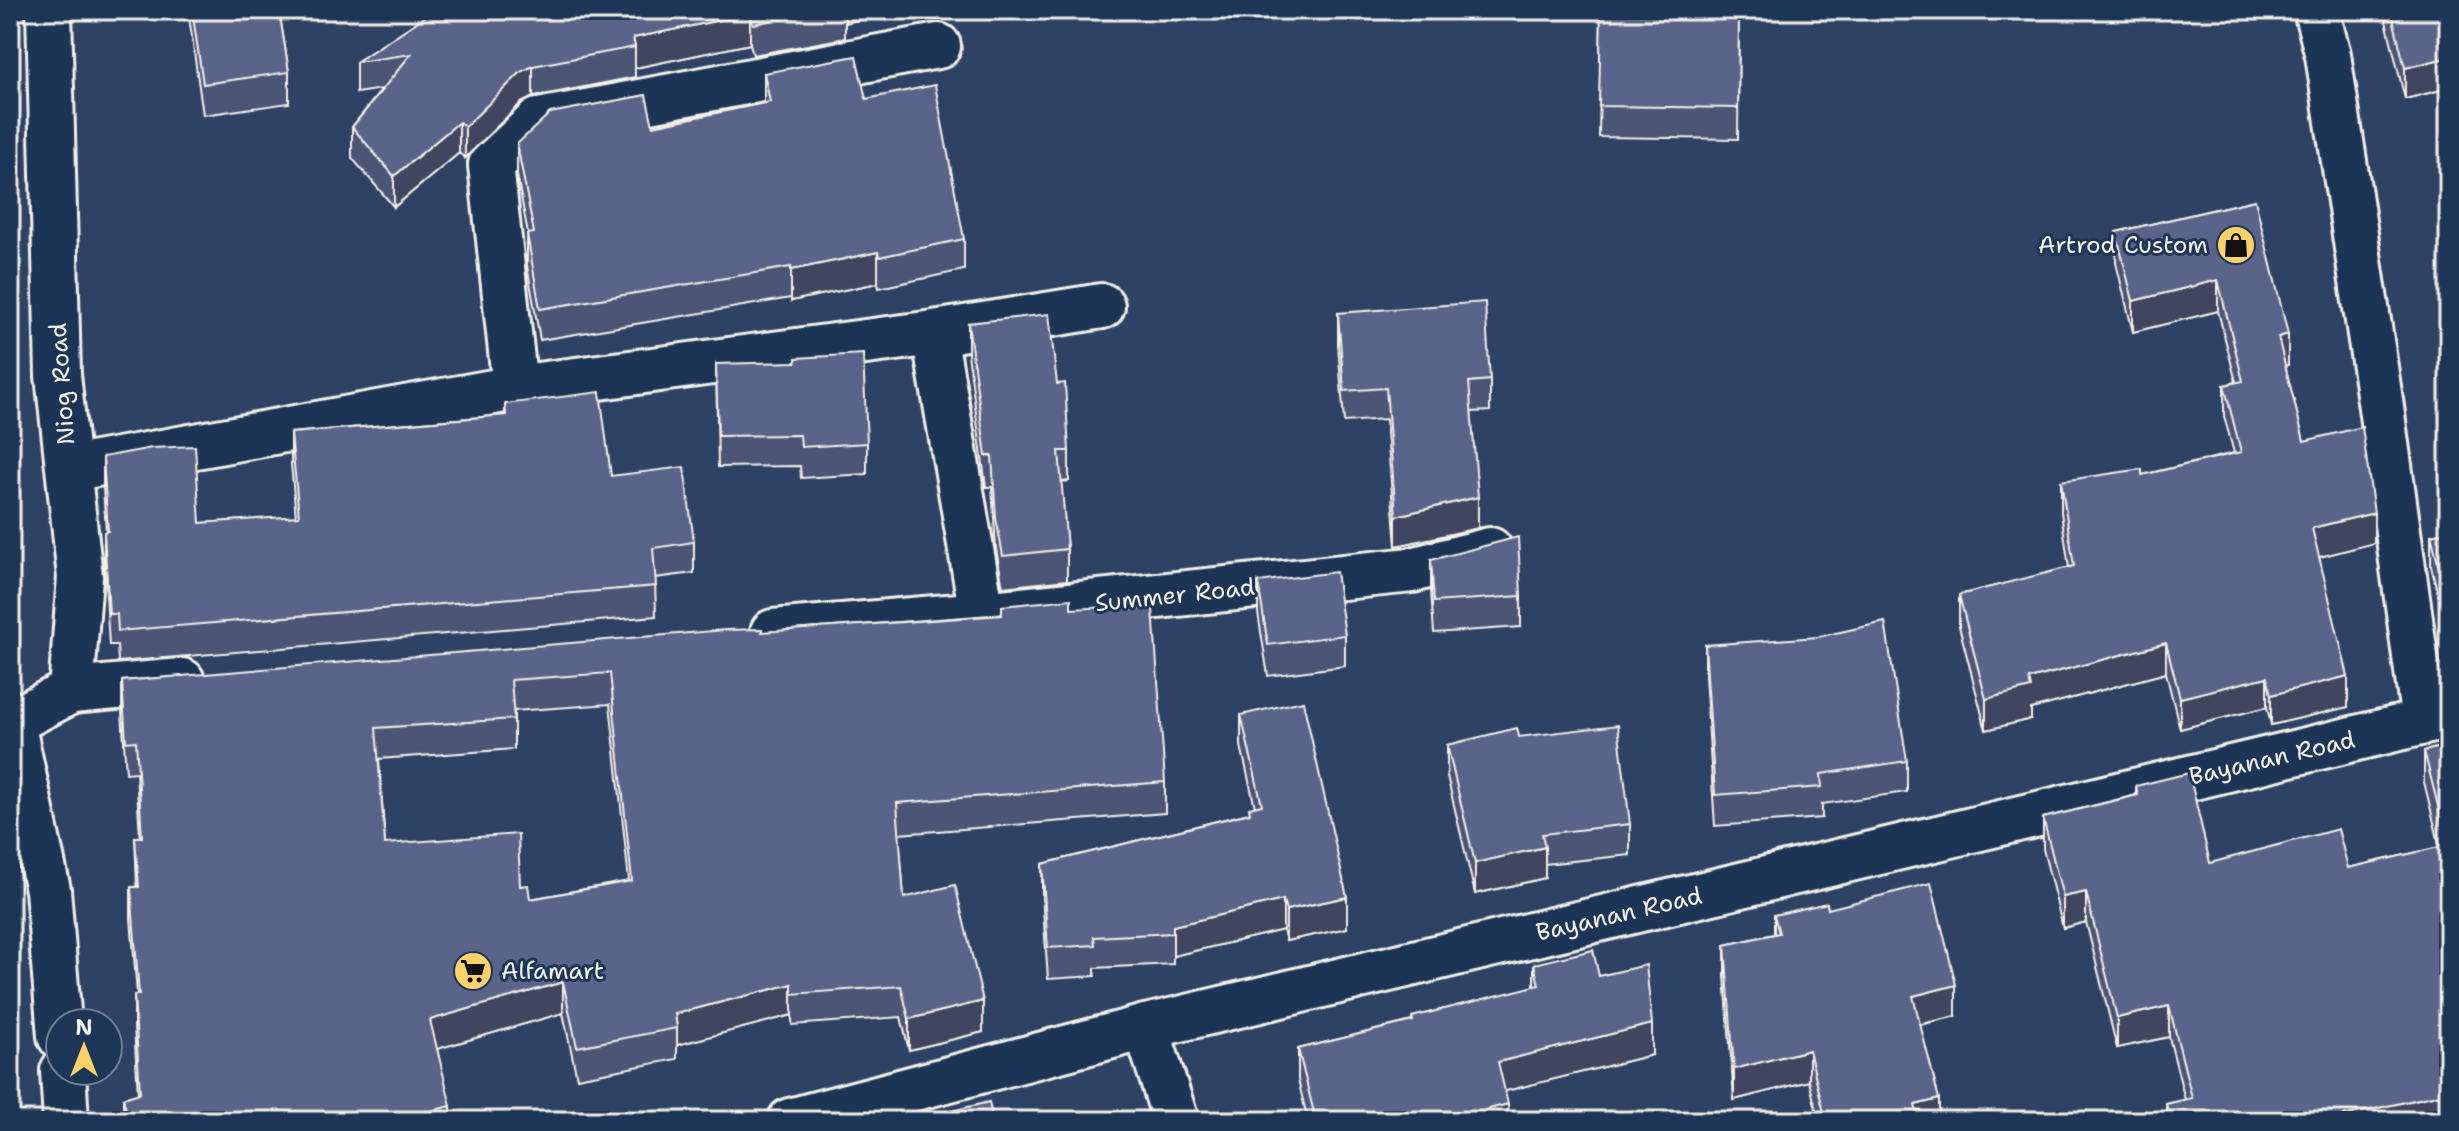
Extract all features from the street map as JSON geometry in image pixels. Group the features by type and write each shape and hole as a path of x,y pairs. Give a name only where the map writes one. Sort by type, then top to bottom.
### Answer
{"street":[{"name":"Niog Road","path":"49,10 58,375 80,577 71,691"},
{"path":"2316,10 2332,86 2381,407 2437,719"},
{"path":"515,388 491,165 538,121 938,46"},
{"path":"69,469 515,388 934,333 1102,306"},
{"path":"934,333 982,614"},
{"name":"Summer Road","path":"731,636 1412,570 1508,546"},
{"path":"58,1007 48,890 11,717 71,691 228,678"},
{"name":"Bayanan Road","path":"790,1121 1146,1027 2437,719"},
{"path":"1146,1027 1176,1121"},
{"path":"64,1087 66,1121"}],"building":[{"path":"192,10 279,10 289,72 203,84"},
{"path":"435,10 830,10 753,24 750,14 633,38 635,47 533,66 521,72 465,127 459,122 394,176 352,127 411,54 356,62"},
{"path":"1601,10 1739,10 1738,108 1599,106"},
{"path":"2391,10 2449,10 2449,57 2405,68"},
{"path":"856,56 866,99 935,85 964,239 879,257 878,252 791,270 791,267 540,309 527,234 534,233 517,144 550,113 646,95 653,126 770,102 764,73"},
{"path":"2449,156 2449,178 2444,158"},
{"path":"2255,200 2288,334 2278,337 2304,441 2362,427 2374,513 2312,528 2348,676 2271,695 2267,677 2180,698 2166,643 2029,679 2031,688 1986,699 1959,595 2074,566 2061,481 2142,469 2142,475 2241,452 2224,385 2243,381 2218,280 2133,301 2116,232"},
{"path":"1485,302 1490,380 1469,382 1478,497 1396,516 1386,388 1344,391 1338,313"},
{"path":"1049,314 1057,384 1065,383 1069,451 1059,451 1067,549 1003,556 996,518 992,456 986,456 968,323"},
{"path":"863,354 867,443 801,447 800,435 718,436 716,364 796,362 796,358"},
{"path":"600,392 611,476 684,467 694,542 653,548 656,586 118,631 117,614 109,614 103,457 152,448 195,446 200,523 299,516 291,433 506,415 505,404"},
{"path":"10,478 15,505 10,506"},
{"path":"2449,531 2449,609 2431,535"},
{"path":"1518,537 1521,596 1434,602 1431,560"},
{"path":"1336,572 1345,635 1268,645 1258,582"},
{"path":"1071,599 1071,609 1153,608 1165,782 897,803 904,898 955,885 983,1001 909,1019 901,986 792,994 792,984 675,1014 677,1028 577,1047 563,982 430,1020 451,1106 389,1121 129,1121 123,1098 140,1093 134,995 139,995 131,887 139,887 135,837 142,837 136,741 126,742 122,681 725,630 762,629 762,632 1002,615 1002,606","holes":["610,673 632,881 530,899 528,885 520,886 518,834 385,844 376,728 514,719 511,680"]},
{"path":"1885,622 1907,761 1821,774 1822,787 1715,795 1705,645 1818,637"},
{"path":"1303,701 1347,897 1286,910 1283,900 1173,926 1173,933 1094,937 1095,945 1048,948 1042,864 1250,813 1249,808 1262,805 1241,715"},
{"path":"1618,725 1630,824 1542,834 1545,847 1475,863 1447,745 1517,728 1519,737"},
{"path":"2449,745 2449,1103 2443,1104 2441,1094 2320,1121 2170,1121 2166,1104 2192,1098 2169,1006 2117,1018 2086,892 2063,897 2043,818 2138,795 2136,786 2189,773 2210,863 2338,829 2348,868 2448,845 2424,751"},
{"path":"1931,883 1956,985 1913,996 1939,1099 1915,1105 1919,1121 1838,1121 1836,1114 1825,1117 1809,1050 1734,1069 1725,945 1779,933 1774,915 1827,903 1828,909"},
{"path":"1593,950 1599,976 1646,965 1652,1024 1498,1062 1508,1104 1485,1110 1487,1121 1316,1121 1298,1049 1413,1021 1412,1017 1539,985 1534,964"},
{"path":"989,1102 993,1121 910,1121"}],"place":[{"name":"Artrod Custom","path":"2236,245"},
{"name":"Alfamart","path":"473,971"}]}
